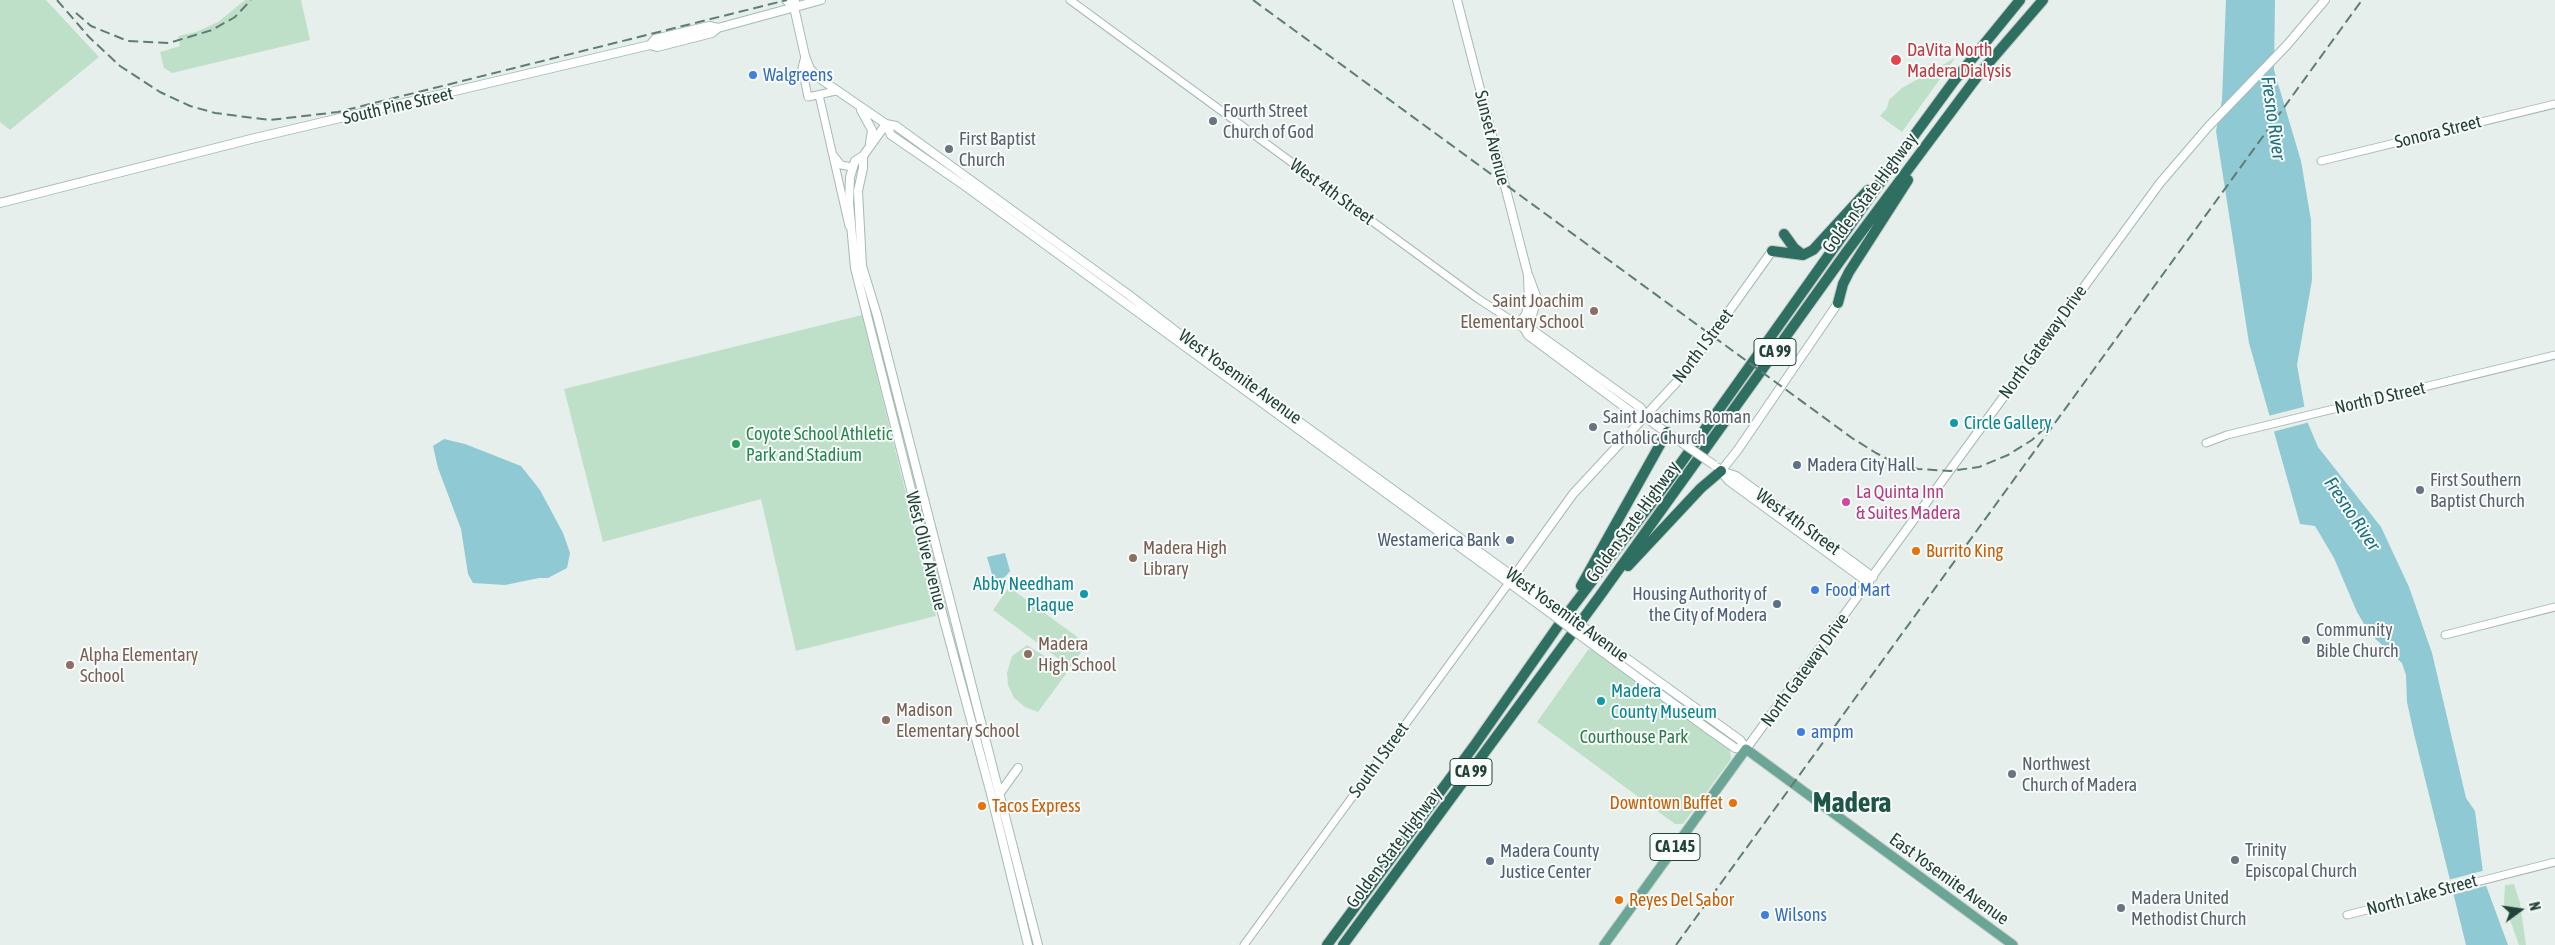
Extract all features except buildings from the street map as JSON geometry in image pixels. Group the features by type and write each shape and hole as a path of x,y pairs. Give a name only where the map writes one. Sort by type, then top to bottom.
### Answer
{"highway":[{"name":"Golden State Highway","path":"1327,945 1474,746 1558,626 1666,484 1954,81 2020,0"},
{"name":"Golden State Highway","path":"1343,945 1599,597 1845,254 1954,108 2014,31 2042,0"},
{"path":"1838,303 1849,272 1954,108"},
{"path":"1772,251 1803,255 1818,245 1902,152"},
{"path":"1784,234 1794,248 1803,255"},
{"path":"1558,626 1669,434"},
{"path":"1599,597 1701,488 1717,468"}],"main road":[{"path":"786,0 794,4 821,0"},
{"name":"Sunset Avenue","path":"1457,0 1528,275 1536,296 1533,313 1521,326"},
{"name":"North Gateway Drive","path":"1746,749 2112,247 2166,176 2208,127 2287,45 2325,0"},
{"path":"794,4 805,56"},
{"name":"South Pine Street","path":"0,203 242,142 651,46 655,39 712,33 716,27 794,4"},
{"name":"West Yosemite Avenue","path":"805,56 810,69 836,91 886,124 896,126 1137,301 1200,350 1514,576 1552,609"},
{"path":"859,106 872,130 868,148"},
{"path":"852,238 850,177 852,167 855,161 863,156 886,124"},
{"name":"West Yosemite Avenue","path":"886,124 891,135 958,181 1508,583 1552,609 1592,639 1740,740 1746,749"},
{"name":"West Olive Avenue","path":"863,156 863,168 858,191 862,266 879,324 1038,945"},
{"path":"850,177 853,181 856,208 858,210"},
{"name":"West Olive Avenue","path":"852,238 855,268 876,354 991,794 1028,945"},
{"name":"North I Street","path":"1514,576 1573,494 1685,373 1772,251"},
{"path":"1717,468 1736,451 1838,303"},
{"name":"West 4th Street","path":"1521,326 1528,335 1634,414 1645,417 1717,468 1729,481 1871,580"},
{"name":"CA 145","path":"1604,945 1746,749"},
{"name":"East Yosemite Avenue","path":"1746,749 2013,945"},
{"path":"1000,793 1018,768"}],"street":[{"name":"West 4th Street","path":"1070,0 1462,287 1521,326"},
{"path":"805,56 802,68 808,97 836,91"},
{"name":"West Olive Avenue","path":"819,95 834,156 834,167 852,238"},
{"name":"Sonora Street","path":"2321,161 2555,104"},
{"path":"834,156 841,165 852,167"},
{"name":"North D Street","path":"2206,442 2267,425 2555,355"},
{"name":"South I Street","path":"1244,945 1514,576"},
{"path":"2445,635 2555,608"},
{"name":"North Lake Street","path":"2347,915 2555,862"}],"green space":[{"path":"0,0 46,0 99,57 10,130 0,122"},
{"path":"245,0 301,0 310,40 172,73 164,68 160,52 180,46 178,36 196,32 218,22"},
{"path":"1955,58 1902,132 1880,116 1887,108 1889,100 1902,88"},
{"name":"Coyote School Athletic Park and Stadium","path":"862,315 936,616 796,651 761,499 603,542 564,389"},
{"path":"1009,587 1087,644 1070,667 993,610"},
{"path":"1027,645 1065,669 1066,674 1038,712 1025,707 1014,698 1008,685 1007,673 1012,656"},
{"name":"Courthouse Park","path":"1592,649 1730,750 1731,759 1683,824 1675,824 1537,722 1588,650"},
{"path":"2514,884 2520,903 2526,945 2519,945 2504,903 2505,885"}],"water":[{"name":"Fresno River","path":"2226,0 2275,0 2274,70 2301,161 2311,220 2312,280 2297,365 2307,421 2318,447 2381,527 2409,587 2432,653 2466,798 2475,811 2484,880 2508,945 2466,945 2414,734 2407,702 2406,675 2402,663 2370,634 2357,612 2334,558 2315,526 2300,524 2249,343 2216,131 2222,100"},
{"path":"444,439 465,444 521,466 540,490 563,533 570,553 567,568 548,578 505,585 473,583 468,574 461,529 438,468 433,446"},
{"path":"1005,553 1010,571 1005,577 994,581 987,557"}],"pier":[{"path":"2307,406 2310,422 2272,432 2268,416"},
{"path":"2486,870 2489,885 2452,895 2448,880"}],"railway":[{"path":"57,0 89,37 120,66 160,92 190,106 215,113 270,120 338,112 787,0"},
{"path":"76,13 91,26 128,41 169,43 212,30 235,17 251,0"},
{"path":"1253,0 1852,438 1876,453 1895,463 1918,469 1950,471 1979,467 2008,455 2032,440 2047,426"},
{"path":"1676,945 2362,0"}],"place":[{"name":"DaVita North Madera Dialysis","path":"1896,60"},
{"name":"Walgreens","path":"753,75"},
{"name":"Fourth Street Church of God","path":"1213,121"},
{"name":"First Baptist Church","path":"949,149"},
{"name":"Saint Joachim Elementary School","path":"1594,311"},
{"name":"Circle Gallery","path":"1954,423"},
{"name":"Saint Joachims Roman Catholic Church","path":"1593,427"},
{"name":"Coyote School Athletic Park and Stadium","path":"736,444"},
{"name":"Madera City Hall","path":"1797,465"},
{"name":"First Southern Baptist Church","path":"2420,490"},
{"name":"La Quinta Inn & Suites Madera","path":"1846,502"},
{"name":"Westamerica Bank","path":"1510,540"},
{"name":"Burrito King","path":"1916,551"},
{"name":"Madera High Library","path":"1133,558"},
{"name":"Food Mart","path":"1815,590"},
{"name":"Abby Needham Plaque","path":"1084,594"},
{"name":"Housing Authority of the City of Modera","path":"1777,604"},
{"name":"Community Bible Church","path":"2306,640"},
{"name":"Madera High School","path":"1028,654"},
{"name":"Alpha Elementary School","path":"70,665"},
{"name":"Madera County Museum","path":"1601,701"},
{"name":"Madison Elementary School","path":"886,720"},
{"name":"ampm","path":"1801,732"},
{"name":"Northwest Church of Madera","path":"2012,774"},
{"name":"Downtown Buffet","path":"1733,803"},
{"name":"Tacos Express","path":"982,806"},
{"name":"Trinity Episcopal Church","path":"2235,860"},
{"name":"Madera County Justice Center","path":"1490,861"},
{"name":"Reyes Del Sabor","path":"1619,900"},
{"name":"Madera United Methodist Church","path":"2121,908"},
{"name":"Wilsons","path":"1765,915"}],"district":[{"name":"Madera","path":"1852,803"}]}
